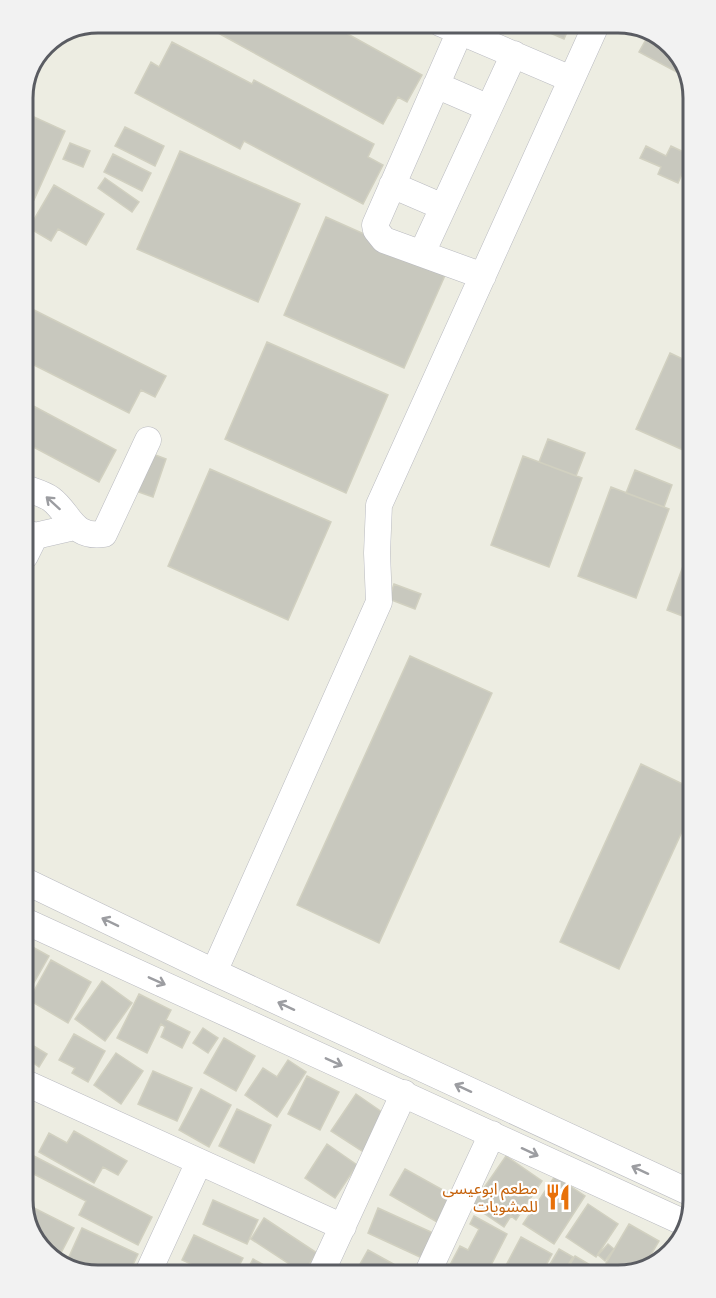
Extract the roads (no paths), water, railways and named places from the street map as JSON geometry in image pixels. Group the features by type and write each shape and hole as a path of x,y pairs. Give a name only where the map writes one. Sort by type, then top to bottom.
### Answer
{"street":[{"path":"449,33 436,85 377,218 376,230 384,240 483,276"},
{"path":"464,33 571,79"},
{"path":"214,972 379,602 377,553 379,505 592,33"},
{"path":"422,253 514,54"},
{"path":"436,85 489,108"},
{"path":"392,184 443,207"},
{"path":"33,491 51,499 74,527 95,535 104,534 148,440"},
{"path":"33,539 74,527"},
{"path":"33,885 214,972 683,1189"},
{"path":"33,925 680,1221"},
{"path":"33,1093 199,1162 343,1227"},
{"path":"325,1265 404,1093"},
{"path":"438,1265 492,1134"},
{"path":"152,1265 199,1162"}],"place":[{"name":"مطعم ابوعيسى للمشويات","path":"558,1197"}]}
